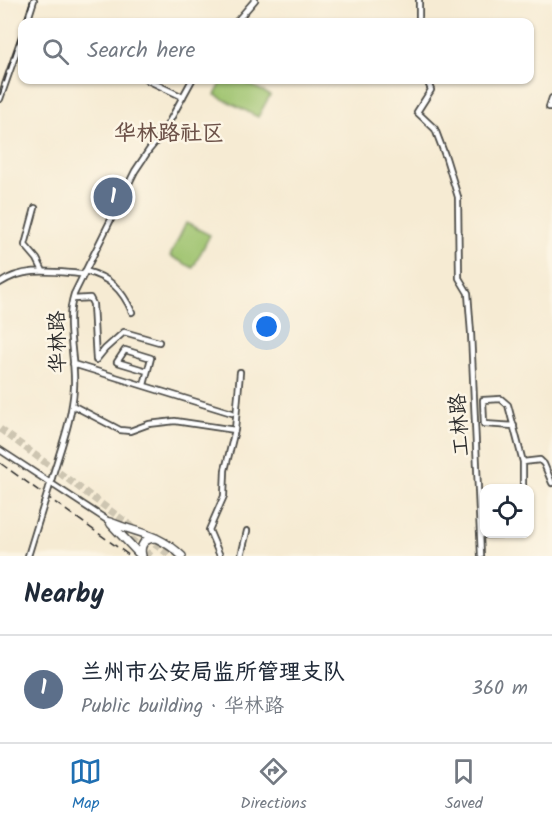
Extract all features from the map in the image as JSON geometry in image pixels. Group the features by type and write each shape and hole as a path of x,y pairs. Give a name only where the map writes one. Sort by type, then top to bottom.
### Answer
{"highway":[{"path":"110,522 159,538 182,556"},
{"path":"110,522 141,556"},
{"path":"141,556 143,543 150,538 159,538"}],"street":[{"path":"28,18 34,0"},
{"path":"239,18 255,0"},
{"path":"419,0 419,18"},
{"path":"0,99 18,47"},
{"path":"155,84 183,97"},
{"name":"华林路","path":"28,556 72,405 74,387 70,323 73,298 135,171 163,133 190,84"},
{"name":"工林路","path":"429,84 431,90 417,112 435,129 458,197 459,278 468,293 480,535"},
{"path":"552,98 549,107 552,107"},
{"path":"35,208 25,245 37,259 43,271"},
{"path":"0,284 14,274 43,271 84,272 100,275 115,284 132,312"},
{"path":"73,298 90,298 93,304 96,360 124,332 159,342"},
{"path":"144,385 151,358 125,350 117,362 147,371"},
{"path":"73,364 232,413"},
{"path":"220,556 209,530 224,496 225,470 234,430 240,372"},
{"path":"514,426 484,424 483,400 504,399 508,405 514,426 523,462 523,484"},
{"path":"72,405 120,430 175,421 234,430"},
{"path":"0,450 51,481 110,522"},
{"path":"523,462 540,460 552,483"},
{"path":"241,556 247,531"},
{"name":"工林路","path":"480,538 481,556"}],"green space":[{"path":"221,84 249,84 270,95 258,117 215,95"},
{"path":"186,223 210,235 193,268 170,256"}],"tunnel":[{"path":"0,429 138,531"},
{"path":"114,525 151,556"},
{"path":"146,538 171,556"}],"railway":[{"path":"25,18 31,0"},
{"path":"0,95 18,39"},
{"path":"0,463 130,556"}],"place":[{"name":"兰州市公安局监所管理支队","path":"113,197"}],"district":[{"name":"华林路社区","path":"169,132"}]}
